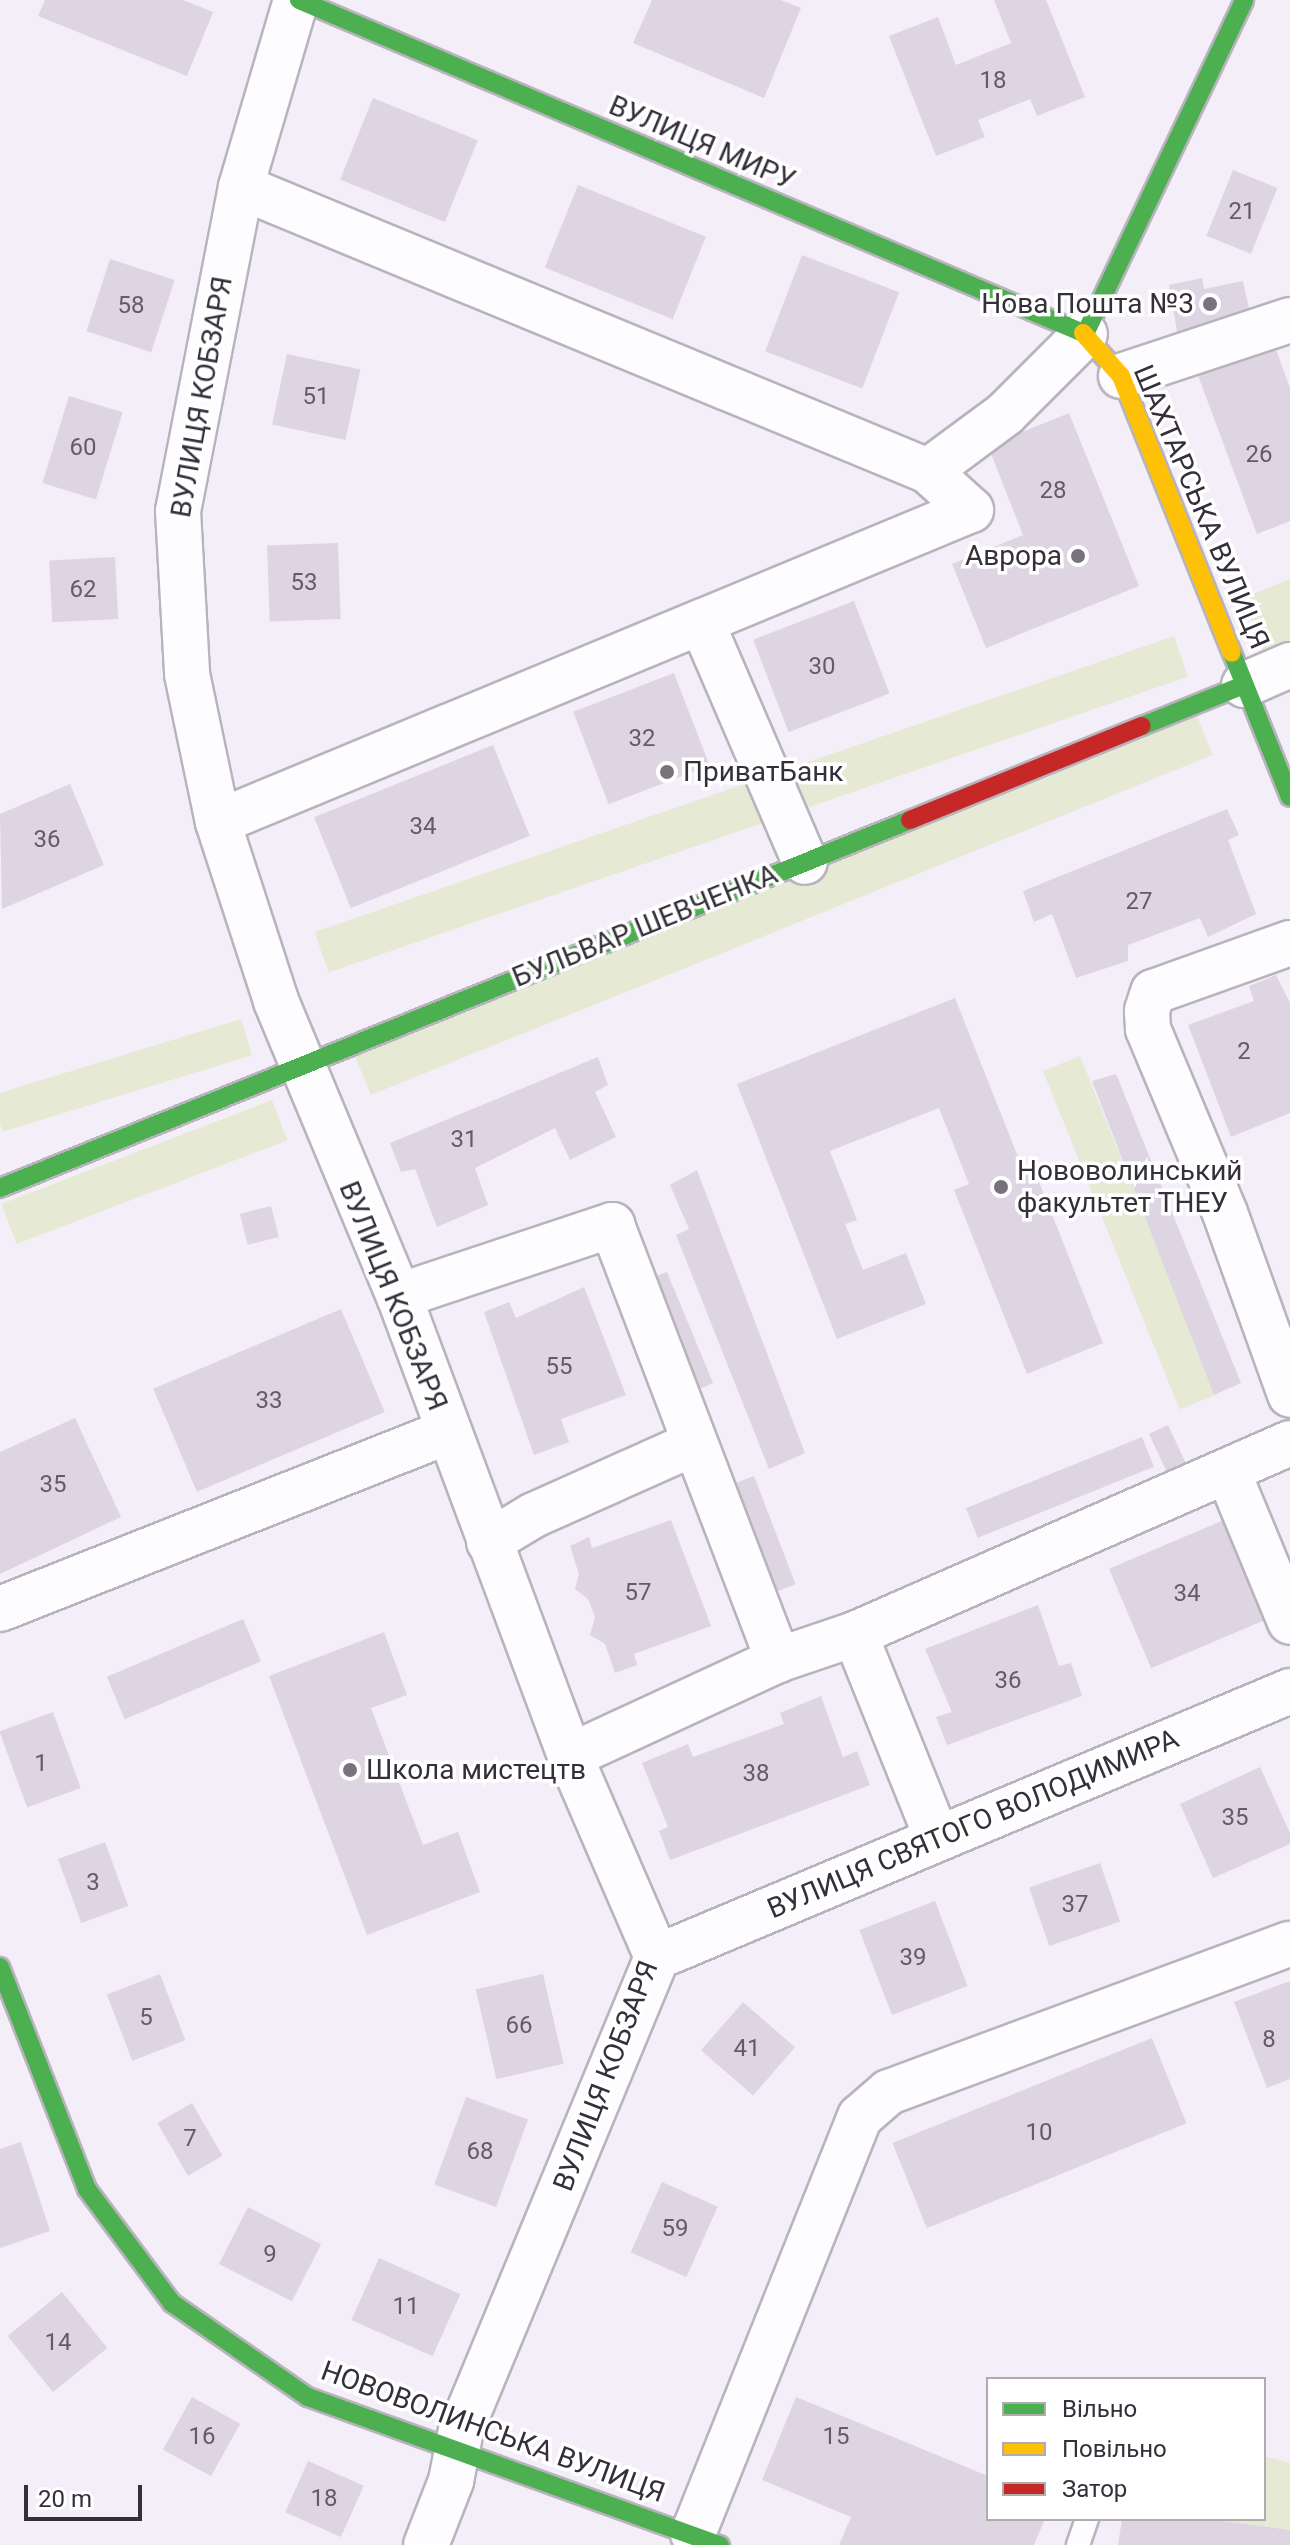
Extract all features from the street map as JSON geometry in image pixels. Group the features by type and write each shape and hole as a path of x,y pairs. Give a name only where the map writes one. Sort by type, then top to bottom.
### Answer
{"street":[{"name":"ВУЛИЦЯ КОБЗАРЯ","path":"298,0 241,187 178,511 187,674 218,822 302,1064 399,1296 570,1756 657,1957 461,2430 460,2452 426,2545"},
{"name":"ВУЛИЦЯ МИРУ","path":"298,0 1085,334"},
{"path":"928,471 1005,414 1085,334 1244,0"},
{"path":"218,822 971,510 928,471 241,187"},
{"path":"1121,376 1290,320"},
{"name":"ШАХТАРСЬКА ВУЛИЦЯ","path":"1085,334 1121,376 1290,797"},
{"path":"702,623 805,862"},
{"name":"БУЛЬВАР ШЕВЧЕНКА","path":"0,1188 1290,665"},
{"path":"1290,943 1153,992 1147,1011 1148,1029 1225,1213 1290,1395"},
{"path":"399,1296 612,1225 778,1660"},
{"path":"0,1609 447,1432"},
{"path":"489,1542 534,1515 695,1443"},
{"path":"570,1756 778,1660 855,1634 1290,1443"},
{"path":"1228,1472 1290,1622"},
{"path":"855,1634 937,1838"},
{"name":"ВУЛИЦЯ СВЯТОГО ВОЛОДИМИРА","path":"657,1957 1290,1691"},
{"path":"706,2540 860,2117 889,2092 1290,1944"},
{"name":"НОВОВОЛИНСЬКА ВУЛИЦЯ","path":"0,1967 87,2189 172,2303 308,2397 706,2540"}],"lane":[{"path":"1078,2545 1086,2521"}],"green space":[{"path":"1290,579 1290,650 1266,660 1243,598"},
{"path":"1174,636 1188,677 329,973 315,932"},
{"path":"1197,716 1213,755 371,1095 355,1056"},
{"path":"241,1019 252,1055 3,1132 0,1093"},
{"path":"1080,1056 1217,1394 1180,1409 1043,1071"},
{"path":"272,1100 287,1140 17,1244 1,1204"},
{"path":"1266,2457 1290,2463 1290,2530 1224,2521 1266,2521"}],"building":[{"path":"45,0 183,0 213,12 187,76 38,16"},
{"path":"652,0 781,0 801,8 764,98 633,43"},
{"path":"994,0 1046,0 1085,97 1037,116 1030,99 978,120 985,137 936,156 889,36 938,17 956,65 1011,43"},
{"path":"373,98 478,140 445,222 340,180"},
{"path":"1233,170 1278,188 1251,254 1206,236"},
{"path":"578,185 706,237 673,319 545,268"},
{"path":"802,255 899,292 862,388 765,351"},
{"path":"110,259 175,280 151,352 87,331"},
{"name":"Нова Пошта №3","path":"1202,278 1204,289 1243,281 1251,318 1179,343 1169,285"},
{"path":"1270,333 1290,388 1290,521 1257,534 1193,362"},
{"path":"287,354 360,370 345,440 272,424"},
{"path":"69,396 123,412 96,499 42,483"},
{"path":"1069,413 1139,586 986,648 952,564 1023,535 988,446"},
{"path":"338,543 341,619 270,621 267,545"},
{"path":"115,557 118,619 52,622 49,560"},
{"path":"854,601 889,693 789,732 753,640"},
{"path":"674,673 709,765 609,804 573,712"},
{"path":"493,745 530,836 351,908 314,817"},
{"path":"70,784 104,865 2,909 0,814"},
{"path":"1227,809 1239,835 1228,840 1256,914 1208,937 1200,918 1128,945 1128,961 1076,978 1052,914 1034,922 1023,891"},
{"path":"1276,975 1290,1003 1290,1113 1231,1137 1188,1025 1254,1001 1249,986"},
{"name":"Нововолинський факультет ТНЕУ","path":"955,998 1022,1167 1032,1164 1103,1343 1027,1374 954,1190 969,1184 939,1108 830,1151 857,1220 845,1224 863,1270 906,1253 926,1304 837,1339 737,1084"},
{"path":"598,1057 608,1085 595,1092 616,1137 570,1160 555,1128 475,1168 488,1205 437,1227 415,1169 401,1172 390,1143"},
{"path":"1116,1074 1241,1383 1214,1395 1092,1081"},
{"path":"697,1170 805,1453 769,1469 676,1235 689,1229 670,1185"},
{"path":"271,1206 279,1237 248,1245 240,1214"},
{"path":"667,1272 713,1383 688,1394 646,1280"},
{"path":"584,1287 626,1395 561,1419 569,1442 534,1455 484,1312 509,1302 516,1318"},
{"path":"341,1309 385,1412 197,1492 153,1389"},
{"path":"75,1418 121,1517 0,1574 0,1452"},
{"path":"1168,1425 1185,1462 1166,1471 1149,1434"},
{"path":"1142,1437 1154,1467 978,1538 966,1508"},
{"path":"754,1476 796,1584 775,1592 733,1484"},
{"path":"671,1520 711,1626 634,1654 637,1665 615,1673 605,1644 590,1635 595,1617 588,1599 575,1589 579,1574 570,1546 589,1537 592,1548"},
{"path":"1224,1520 1266,1619 1151,1668 1109,1569"},
{"path":"1038,1605 1059,1666 1071,1663 1082,1696 947,1745 936,1717 952,1712 925,1649"},
{"path":"243,1619 261,1661 125,1719 107,1677"},
{"name":"Школа мистецтв","path":"384,1632 407,1695 371,1708 423,1845 458,1832 480,1892 367,1935 269,1676"},
{"path":"821,1696 843,1757 857,1751 870,1785 670,1860 659,1831 668,1827 642,1763 688,1744 693,1757 784,1724 780,1713"},
{"path":"53,1712 81,1788 27,1808 0,1731"},
{"path":"1260,1767 1290,1833 1290,1844 1213,1878 1180,1804"},
{"path":"105,1842 128,1906 81,1923 58,1859"},
{"path":"1100,1863 1120,1922 1049,1946 1029,1887"},
{"path":"935,1901 968,1986 892,2015 859,1930"},
{"path":"160,1974 185,2040 132,2061 107,1994"},
{"path":"543,1974 564,2064 496,2079 476,1990"},
{"path":"1290,1981 1290,2079 1267,2088 1234,2002"},
{"path":"743,2002 795,2047 753,2096 701,2050"},
{"path":"1152,2038 1186,2123 927,2228 892,2143"},
{"path":"466,2097 528,2120 496,2207 434,2184"},
{"path":"192,2103 222,2156 188,2176 157,2123"},
{"path":"21,2142 50,2231 0,2248 0,2149"},
{"path":"662,2182 718,2207 686,2277 631,2252"},
{"path":"248,2207 321,2244 292,2301 219,2264"},
{"path":"379,2258 460,2294 433,2356 351,2320"},
{"path":"62,2292 107,2348 53,2392 8,2336"},
{"path":"192,2397 240,2424 211,2476 163,2449"},
{"path":"796,2397 986,2475 986,2521 1044,2521 1034,2545 839,2545 851,2517 762,2480"},
{"path":"308,2461 364,2486 341,2537 285,2512"},
{"path":"1122,2521 1224,2521 1290,2530 1290,2545 1118,2545"}],"traffic: fast":[{"path":"299,0 1083,333"},
{"path":"1085,334 1244,0"},
{"path":"1232,653 1290,797"},
{"path":"1142,726 1244,685"},
{"path":"0,1188 910,820"},
{"path":"0,1967 87,2189 172,2303 308,2397 720,2545"}],"traffic: slow":[{"path":"1083,333 1121,376 1232,653"}],"traffic: jam":[{"path":"910,820 1142,726"}],"place":[{"name":"Нова Пошта №3","path":"1210,304"},
{"name":"Аврора","path":"1078,556"},
{"name":"ПриватБанк","path":"667,772"},
{"name":"Нововолинський факультет ТНЕУ","path":"1001,1187"},
{"name":"Школа мистецтв","path":"350,1770"}]}
